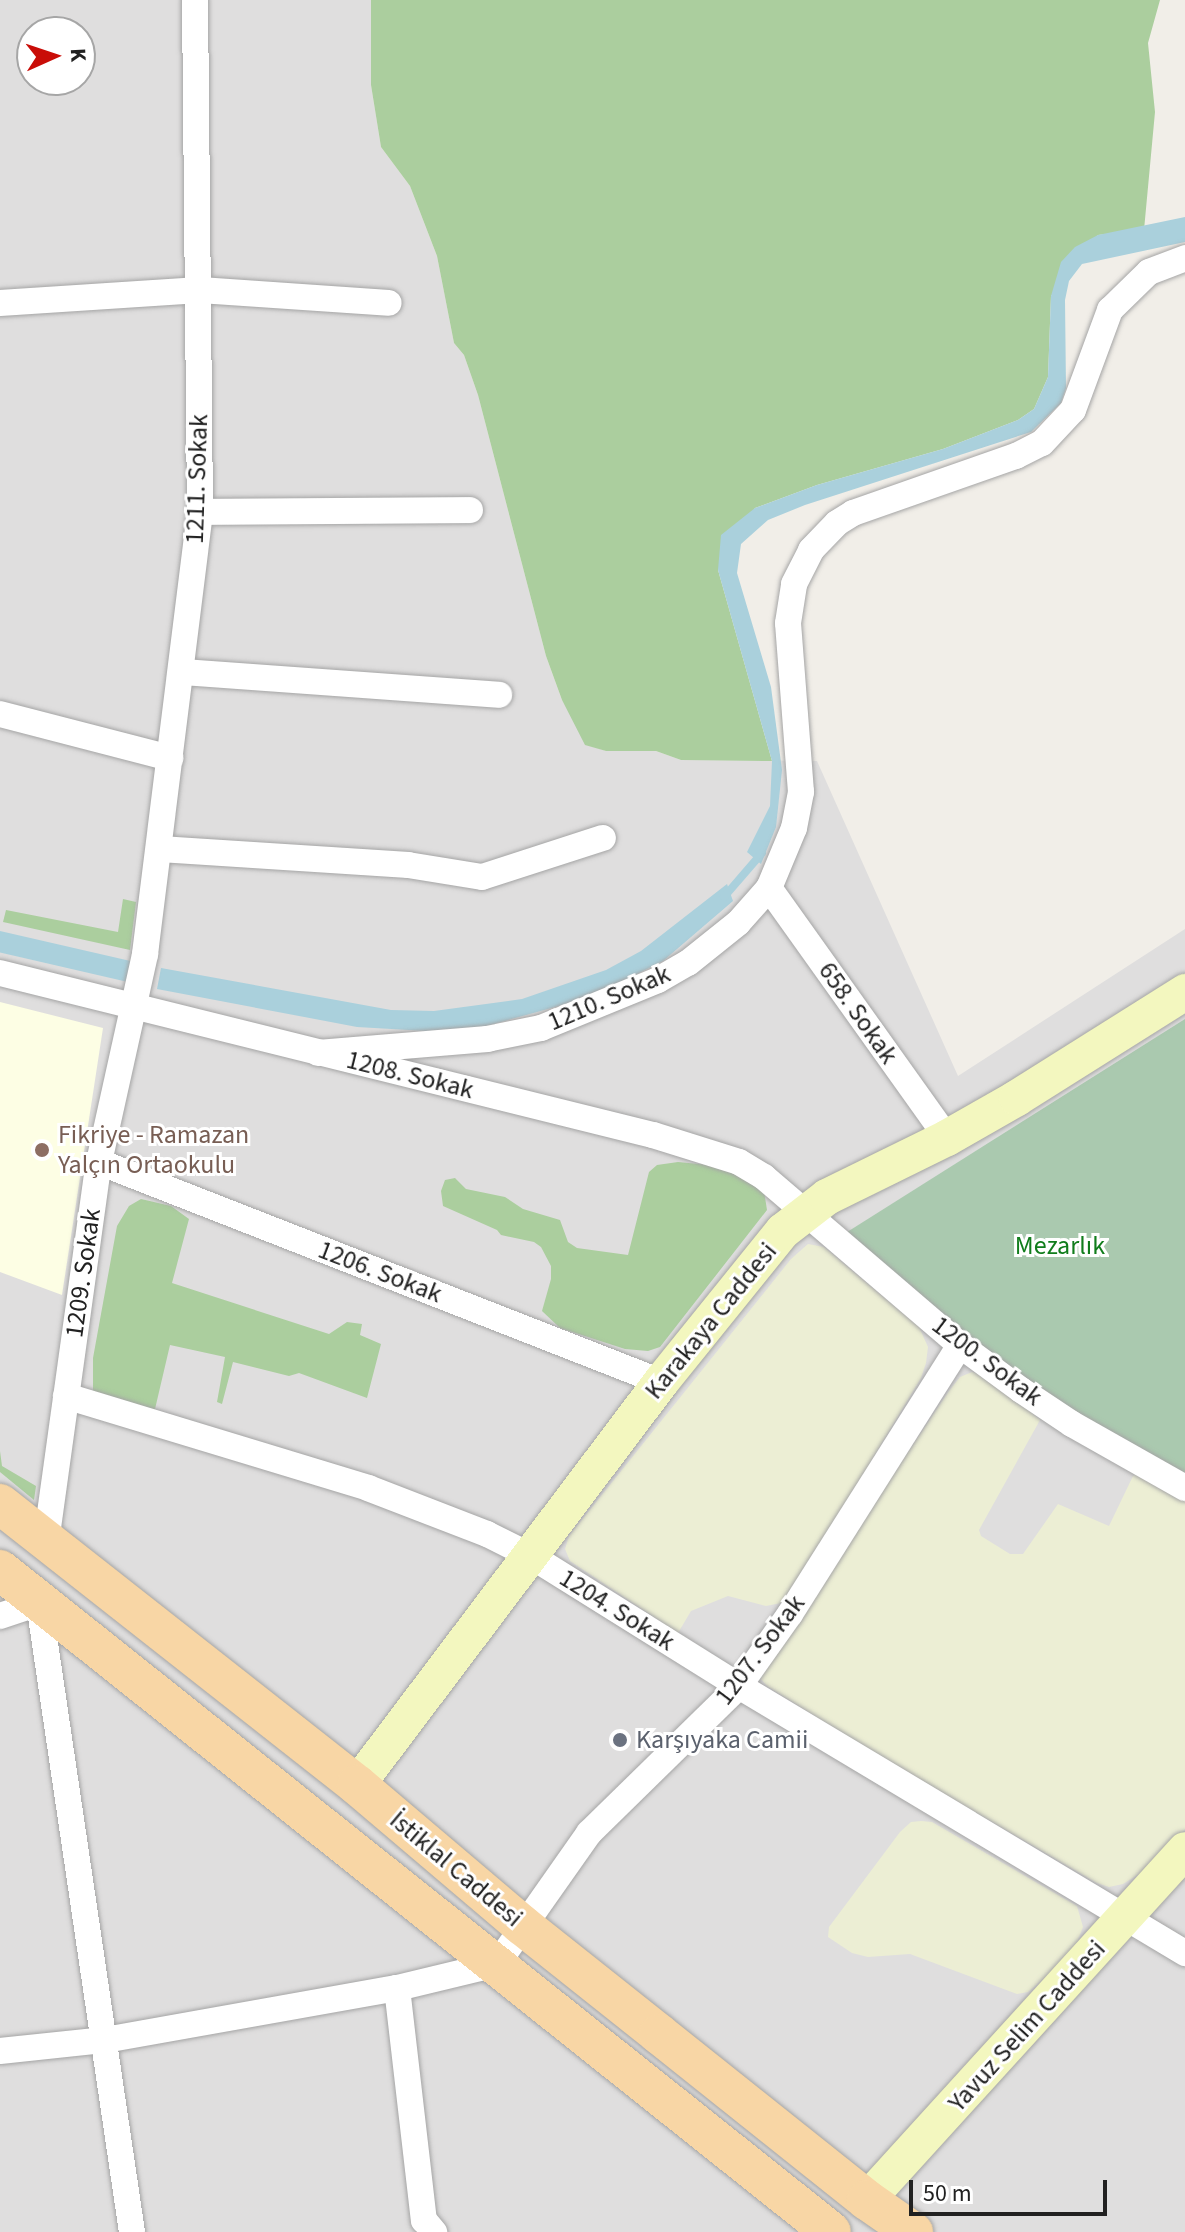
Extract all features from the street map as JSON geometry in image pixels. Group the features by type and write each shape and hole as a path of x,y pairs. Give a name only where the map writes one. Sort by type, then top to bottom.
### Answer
{"main road":[{"name":"İstiklal Caddesi","path":"0,1504 357,1785 522,1925 867,2200 913,2232"},
{"name":"İstiklal Caddesi","path":"0,1570 497,1964 827,2231"}],"street":[{"name":"1211. Sokak","path":"135,1007 160,849 200,512 195,0"},
{"name":"1210. Sokak","path":"318,1053 487,1039 561,1020 658,980 688,963 738,923 769,888 794,828 801,792 788,623 794,584 811,550 830,529 853,513 1016,456 1042,443 1073,410 1110,310 1149,272 1185,258"},
{"path":"0,303 200,290 389,303"},
{"path":"200,512 470,510"},
{"path":"182,672 499,695"},
{"path":"0,714 170,758"},
{"path":"160,849 408,865 482,877 603,838"},
{"name":"658. Sokak","path":"769,888 947,1138"},
{"name":"1208. Sokak","path":"0,973 706,1150 739,1162 764,1177 804,1212"},
{"name":"Karakaya Caddesi","path":"357,1785 661,1382 783,1231 804,1212 947,1138 1185,992"},
{"name":"1209. Sokak","path":"46,1542 99,1162 114,1084 135,1007"},
{"name":"1206. Sokak","path":"99,1162 661,1382"},
{"name":"1200. Sokak","path":"804,1212 960,1345 1072,1424 1185,1488"},
{"name":"1207. Sokak","path":"497,1964 598,1822 739,1686 790,1614 960,1345"},
{"name":"1204. Sokak","path":"66,1396 368,1488 433,1511 531,1556 739,1686 1185,1953"},
{"path":"0,1616 39,1603 132,2232"},
{"name":"Yavuz Selim Caddesi","path":"867,2200 1185,1850"},
{"path":"0,2051 105,2040 397,1988 497,1964"},
{"path":"397,1988 424,2220 434,2232"}],"shaded area":[{"path":"0,0 371,0 371,85 381,147 410,186 437,256 454,343 464,355 478,395 546,656 562,700 592,746 606,751 656,751 681,760 817,761 958,1076 1185,929 1185,2232 0,2232"},
{"name":"Fikriye - Ramazan Yalçın Ortaokulu","path":"0,1002 103,1028 62,1295 0,1272"},
{"path":"808,1244 824,1247 919,1327 928,1347 921,1378 786,1602 766,1606 728,1596 691,1611 678,1633 570,1561 565,1549 569,1536 791,1259"},
{"path":"972,1372 986,1375 1040,1420 979,1530 981,1536 1010,1554 1023,1554 1058,1504 1109,1526 1133,1476 1139,1473 1185,1496 1185,1829 1150,1867 1123,1884 1109,1887 1097,1883 869,1750 767,1686 761,1679 763,1669 949,1391 960,1377"},
{"path":"911,1822 932,1822 1077,1906 1083,1927 1077,1942 1057,1967 1028,1992 1017,1994 910,1954 868,1957 852,1953 828,1937 829,1927 900,1832"}],"green space":[{"path":"371,0 1160,0 1148,43 1155,112 1144,230 1098,235 1051,296 1048,377 1034,409 1018,420 943,449 817,485 755,508 718,570 772,761 681,760 656,751 606,751 585,745 562,700 546,656 478,395 464,355 454,343 437,256 410,186 381,147 371,85"},
{"path":"123,899 136,902 130,950 3,922 6,910 118,932"},
{"name":"Mezarlık","path":"1185,1019 1185,1475 1068,1409 1014,1372 844,1234"},
{"path":"678,1162 709,1165 736,1173 764,1191 767,1210 660,1347 648,1351 625,1349 560,1328 542,1311 551,1279 551,1266 541,1247 534,1242 501,1235 497,1230 443,1206 441,1191 445,1180 455,1178 466,1189 505,1197 523,1209 560,1220 568,1242 577,1248 628,1255 649,1172 657,1165"},
{"path":"141,1199 171,1206 189,1219 172,1283 329,1334 347,1322 362,1324 360,1335 381,1344 367,1398 299,1373 289,1376 233,1362 222,1404 217,1402 225,1357 170,1345 155,1409 127,1407 93,1391 93,1358 117,1226 129,1206"},
{"path":"0,1451 2,1466 36,1486 34,1500 0,1472"}],"water":[{"path":"1185,217 1185,242 1082,264 1069,281 1065,300 1066,388 1061,403 1031,432 805,505 768,520 741,544 737,573 771,687 782,770 776,827 761,864 747,852 770,806 772,761 718,570 721,535 755,508 817,485 943,449 1018,420 1034,409 1048,377 1051,296 1061,262 1075,247 1098,235"},
{"path":"727,884 733,901 663,961 591,997 483,1027 426,1031 357,1027 157,989 161,968 391,1010 434,1011 522,999 606,970 641,951"},
{"path":"0,931 132,961 127,982 0,953"}],"waterway":[{"path":"724,897 762,853"}],"place":[{"name":"Fikriye - Ramazan Yalçın Ortaokulu","path":"42,1150"},
{"name":"Karşıyaka Camii","path":"620,1740"}]}
